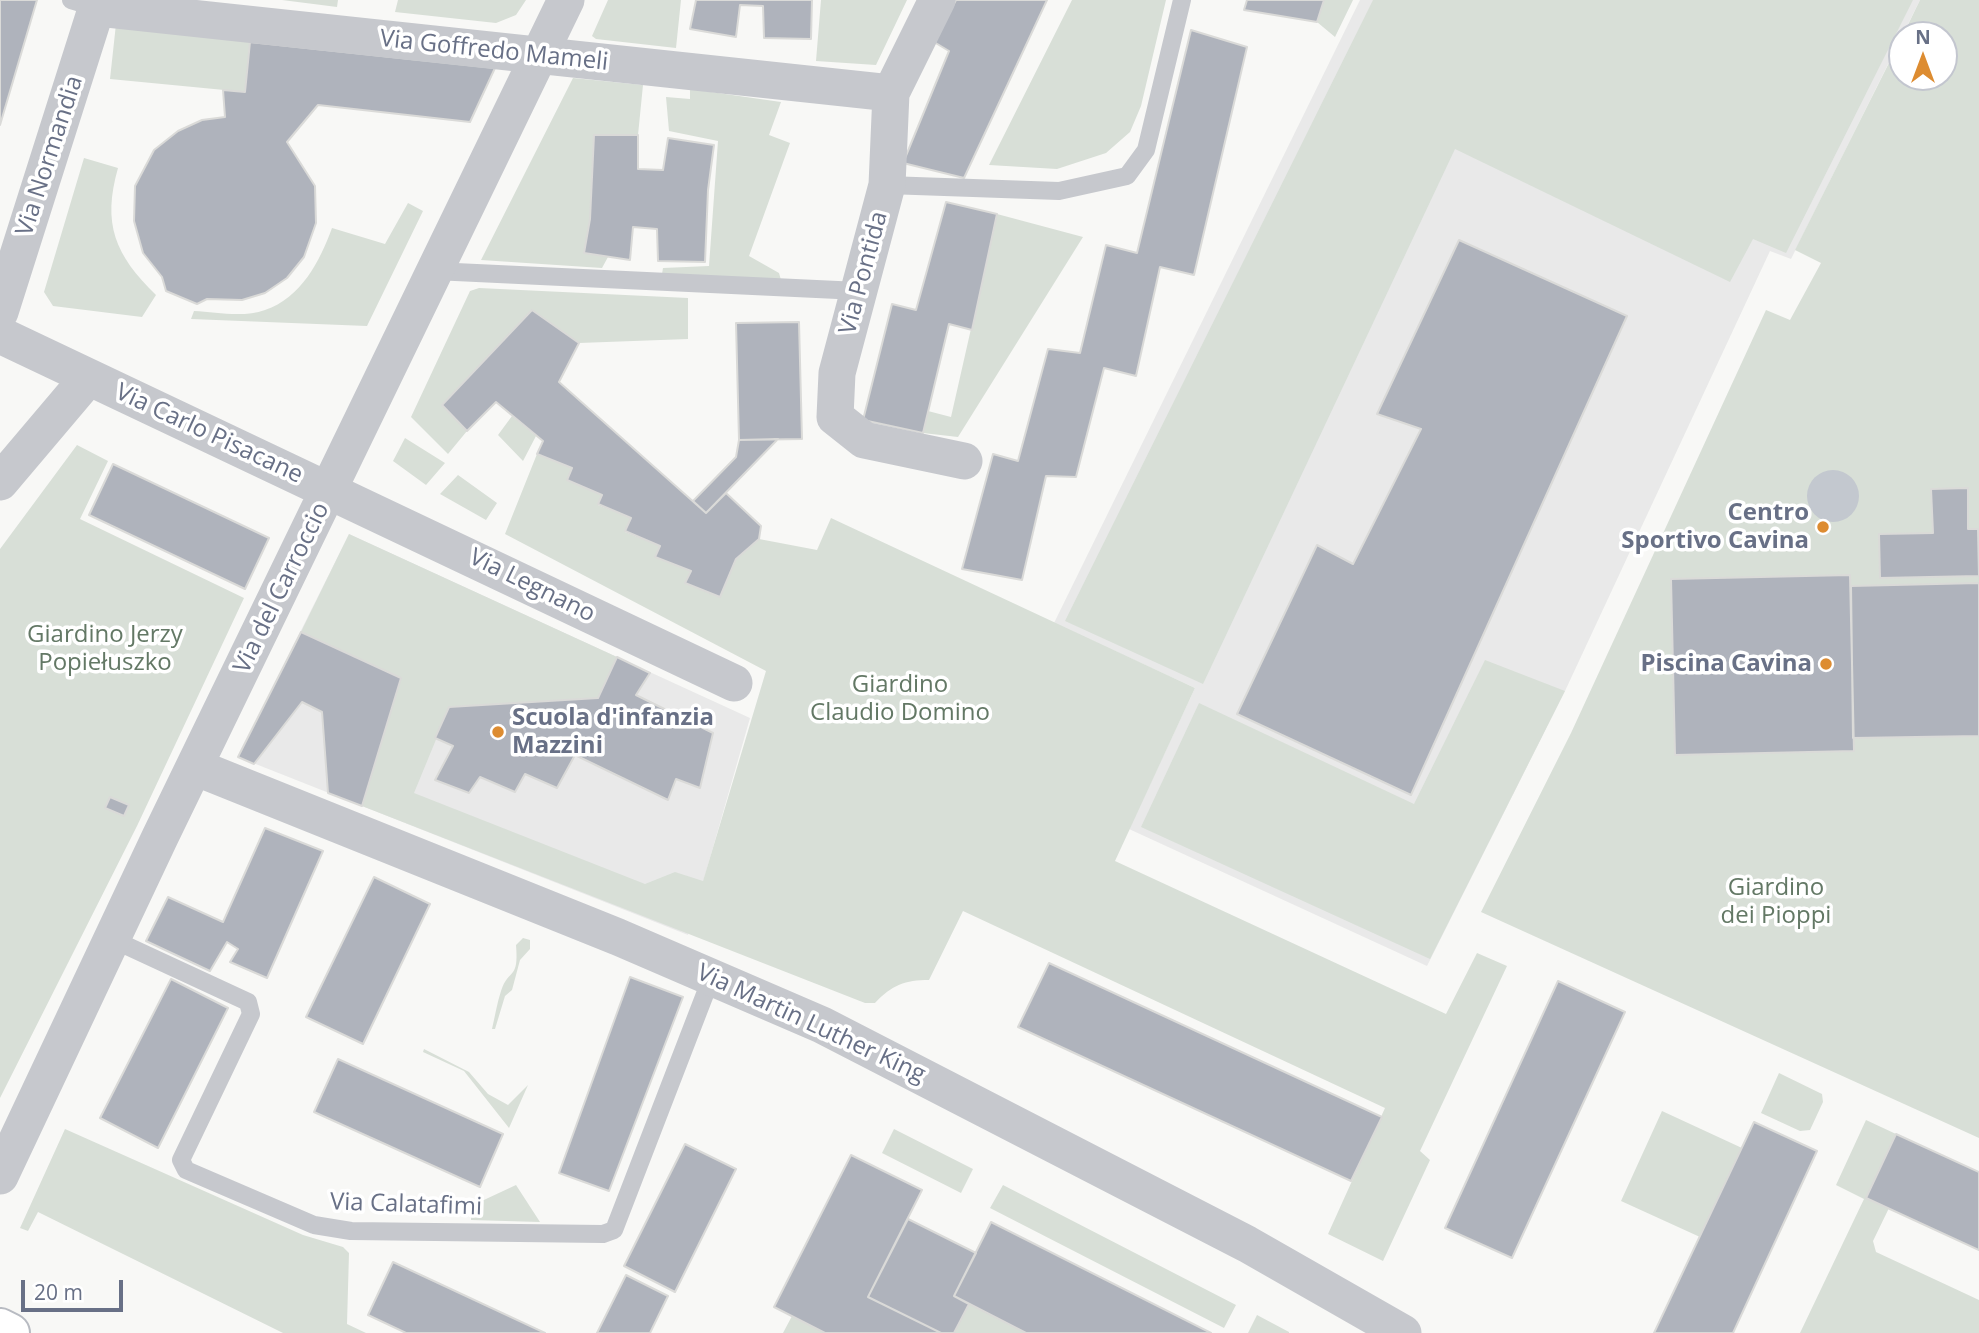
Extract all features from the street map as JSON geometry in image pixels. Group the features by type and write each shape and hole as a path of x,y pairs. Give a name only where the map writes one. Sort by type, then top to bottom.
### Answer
{"main road":[{"path":"0,1328 10,1333"}],"street":[{"name":"Via del Carroccio","path":"0,1176 566,0"},
{"name":"Via Pontida","path":"937,0 891,93 887,184 837,373 835,417 864,440 964,461"},
{"name":"Via Goffredo Mameli","path":"89,3 538,56 891,93"},
{"name":"Via Normandia","path":"0,312 9,252 89,3"},
{"name":"Via Carlo Pisacane","path":"0,335 330,490"},
{"name":"Via Carlo Pisacane","path":"0,482 88,378"},
{"name":"Via Legnano","path":"330,490 734,683"},
{"name":"Via Martin Luther King","path":"195,767 712,976 822,1025 998,1113 1247,1244 1402,1333"}],"lane":[{"path":"887,184 1059,191 1127,176 1146,150 1182,0"},
{"path":"434,271 859,291"},
{"name":"Via Calatafimi","path":"113,939 248,1002 251,1014 181,1160 186,1170 314,1225 351,1231 603,1234 614,1230 712,976"}],"shaded area":[{"path":"1360,0 1920,0 1910,21 1888,21 1888,64 1791,259 1770,251 1565,691 1427,966 1129,829 1195,688 1054,623"},
{"path":"1833,470 1843,472 1851,478 1857,486 1857,506 1851,514 1843,520 1833,522 1823,520 1815,514 1809,506 1807,496 1809,486 1815,478 1823,472"},
{"name":"Scuola d'infanzia Mazzini","path":"349,534 750,718 688,935 238,757"}],"green space":[{"path":"282,0 338,0 337,7"},
{"path":"398,0 526,0 516,15 496,23 395,12"},
{"path":"608,0 681,0 676,48 596,39 592,36"},
{"path":"821,0 907,0 876,65 816,61"},
{"path":"1072,0 1166,0 1141,106 1130,132 1106,153 1057,169 989,165"},
{"path":"1324,0 1353,0 1335,37 1317,22"},
{"path":"1373,0 1913,0 1902,21 1888,21 1888,50 1786,253 1753,239 1730,282 1455,149 1203,684 1065,621"},
{"name":"Centro Sportivo Cavina","path":"1920,0 1979,0 1979,1138 1481,912 1571,733 1766,310 1790,320 1821,263 1795,250 1888,65 1888,91 1958,91 1958,21 1910,21"},
{"path":"116,24 250,37 245,92 110,79"},
{"path":"573,78 643,85 638,135 594,135 590,219 584,252 608,257 602,268 481,260"},
{"path":"690,89 781,102 769,135 790,143 749,256 779,273 781,280 662,274 663,268 709,266 718,141 669,131 666,97 690,99"},
{"path":"84,158 118,168 111,206 116,238 131,266 156,295 142,317 53,306 44,292"},
{"path":"408,203 423,211 367,326 191,319 194,311 248,314 278,304 289,297 308,277 332,228 385,244"},
{"path":"997,214 1083,237 958,437 923,433 928,411 951,417"},
{"path":"479,288 688,298 688,339 579,343 532,311 443,405 467,431 448,454 411,417 470,291"},
{"path":"512,416 536,436 523,461 498,435"},
{"path":"405,438 445,463 426,485 393,461"},
{"name":"Giardino Jerzy Popiełuszko","path":"77,445 108,461 80,519 244,598 137,826 0,1098 0,549"},
{"name":"Giardino Claudio Domino","path":"537,454 572,468 567,480 602,495 598,505 631,518 625,532 660,546 655,557 691,571 686,583 719,597 736,559 759,539 817,550 831,518 1195,688 1115,861 1446,1014 1477,953 1507,966 1420,1151 1430,1160 1383,1261 1328,1234 1385,1108 963,911 929,980 899,985 875,1003 865,1003 362,806 401,678 301,632 349,534 617,657 598,698 449,708 414,793 645,884 675,872 703,881 766,671 505,534"},
{"path":"458,475 497,503 486,520 440,494"},
{"path":"1485,660 1565,691 1430,959 1141,827 1199,703 1414,804"},
{"path":"523,938 530,940 530,949 520,960 512,990 505,996 495,1029 492,1029 501,991 515,969 516,945"},
{"path":"424,1049 469,1072 488,1094 508,1105 528,1085 509,1128 464,1071 423,1052"},
{"path":"1779,1073 1822,1094 1823,1102 1810,1130 1800,1131 1761,1113"},
{"path":"1662,1111 1742,1148 1700,1237 1621,1201"},
{"path":"1866,1120 1896,1134 1866,1197 1889,1208 1873,1241 1876,1252 1979,1300 1979,1333 1800,1333 1864,1199 1836,1185"},
{"path":"65,1129 303,1235 343,1247 349,1253 347,1324 366,1333 283,1333 38,1212 28,1231 20,1228"},
{"path":"894,1129 973,1169 961,1193 882,1153"},
{"path":"516,1185 540,1222 471,1220 471,1206"},
{"path":"1003,1185 1236,1305 1224,1328 990,1208"},
{"path":"969,1304 1026,1333 954,1333"},
{"path":"1257,1315 1289,1332 1289,1333 1248,1333"},
{"path":"792,1316 825,1333 783,1333"}],"building":[{"path":"0,0 37,0 0,125"},
{"path":"696,0 812,0 811,39 764,38 763,6 740,5 736,37 690,29"},
{"path":"956,0 1047,0 964,178 903,163 949,51 934,42"},
{"path":"1247,0 1324,0 1317,22 1244,10"},
{"path":"1191,30 1247,47 1194,275 1160,267 1136,376 1104,368 1076,477 1046,476 1022,580 962,569 993,454 1018,461 1048,349 1080,353 1106,245 1137,253"},
{"path":"250,42 495,68 470,122 318,105 287,142 315,186 316,223 304,257 287,278 265,293 242,300 207,299 197,304 166,291 162,277 143,253 134,221 135,186 154,150 178,131 202,120 225,117 223,90 245,92"},
{"path":"594,135 638,135 638,169 663,170 668,138 714,145 708,190 705,262 658,261 657,229 633,227 630,260 584,253 590,219"},
{"path":"946,202 997,214 972,330 949,324 923,433 863,420 892,304 916,310"},
{"path":"1459,240 1627,316 1411,795 1237,714 1317,545 1353,564 1421,429 1377,414"},
{"path":"532,310 579,343 559,382 706,513 726,493 761,526 759,539 736,559 720,597 685,583 691,571 655,557 660,546 625,531 631,518 598,504 602,495 567,480 572,468 537,454 543,441 496,402 467,431 442,405"},
{"path":"799,322 802,439 739,440 736,323"},
{"path":"778,439 706,513 693,501 736,457 739,440"},
{"path":"113,464 269,538 245,589 89,515"},
{"path":"1968,488 1968,529 1978,529 1979,576 1880,578 1879,534 1933,533 1931,489"},
{"path":"1850,575 1854,751 1675,755 1671,579"},
{"path":"1979,583 1979,736 1853,738 1851,586"},
{"path":"301,632 401,678 362,806 328,793 322,712 302,702 254,764 238,757"},
{"path":"617,657 650,673 636,695 713,733 700,788 676,779 668,800 575,755 557,788 525,774 515,792 480,777 469,793 435,780 453,746 435,738 449,707 598,698"},
{"path":"110,797 129,805 124,816 105,808"},
{"path":"265,828 323,851 267,978 230,962 238,949 227,942 210,971 146,941 168,897 223,922"},
{"path":"374,877 430,904 363,1044 306,1017"},
{"path":"1049,963 1382,1117 1351,1181 1018,1027"},
{"path":"630,977 683,997 609,1191 559,1173"},
{"path":"171,979 228,1008 158,1148 100,1118"},
{"path":"1558,981 1625,1012 1512,1258 1445,1228"},
{"path":"338,1059 503,1134 480,1187 314,1112"},
{"path":"1754,1122 1817,1151 1733,1333 1654,1333"},
{"path":"1896,1134 1979,1172 1979,1250 1866,1198"},
{"path":"685,1144 736,1169 675,1292 624,1266"},
{"path":"851,1155 922,1190 868,1297 941,1333 825,1333 774,1307"},
{"path":"908,1219 976,1253 954,1296 969,1304 954,1333 941,1333 868,1297"},
{"path":"991,1222 1211,1333 1026,1333 954,1296"},
{"path":"393,1262 545,1333 406,1333 368,1315"},
{"path":"626,1275 668,1296 650,1333 597,1333"}],"place":[{"name":"Centro Sportivo Cavina","path":"1823,527"},
{"name":"Piscina Cavina","path":"1826,664"},
{"name":"Scuola d'infanzia Mazzini","path":"498,732"}],"park label":[{"name":"Giardino dei Pioppi","path":"1776,902"}]}
